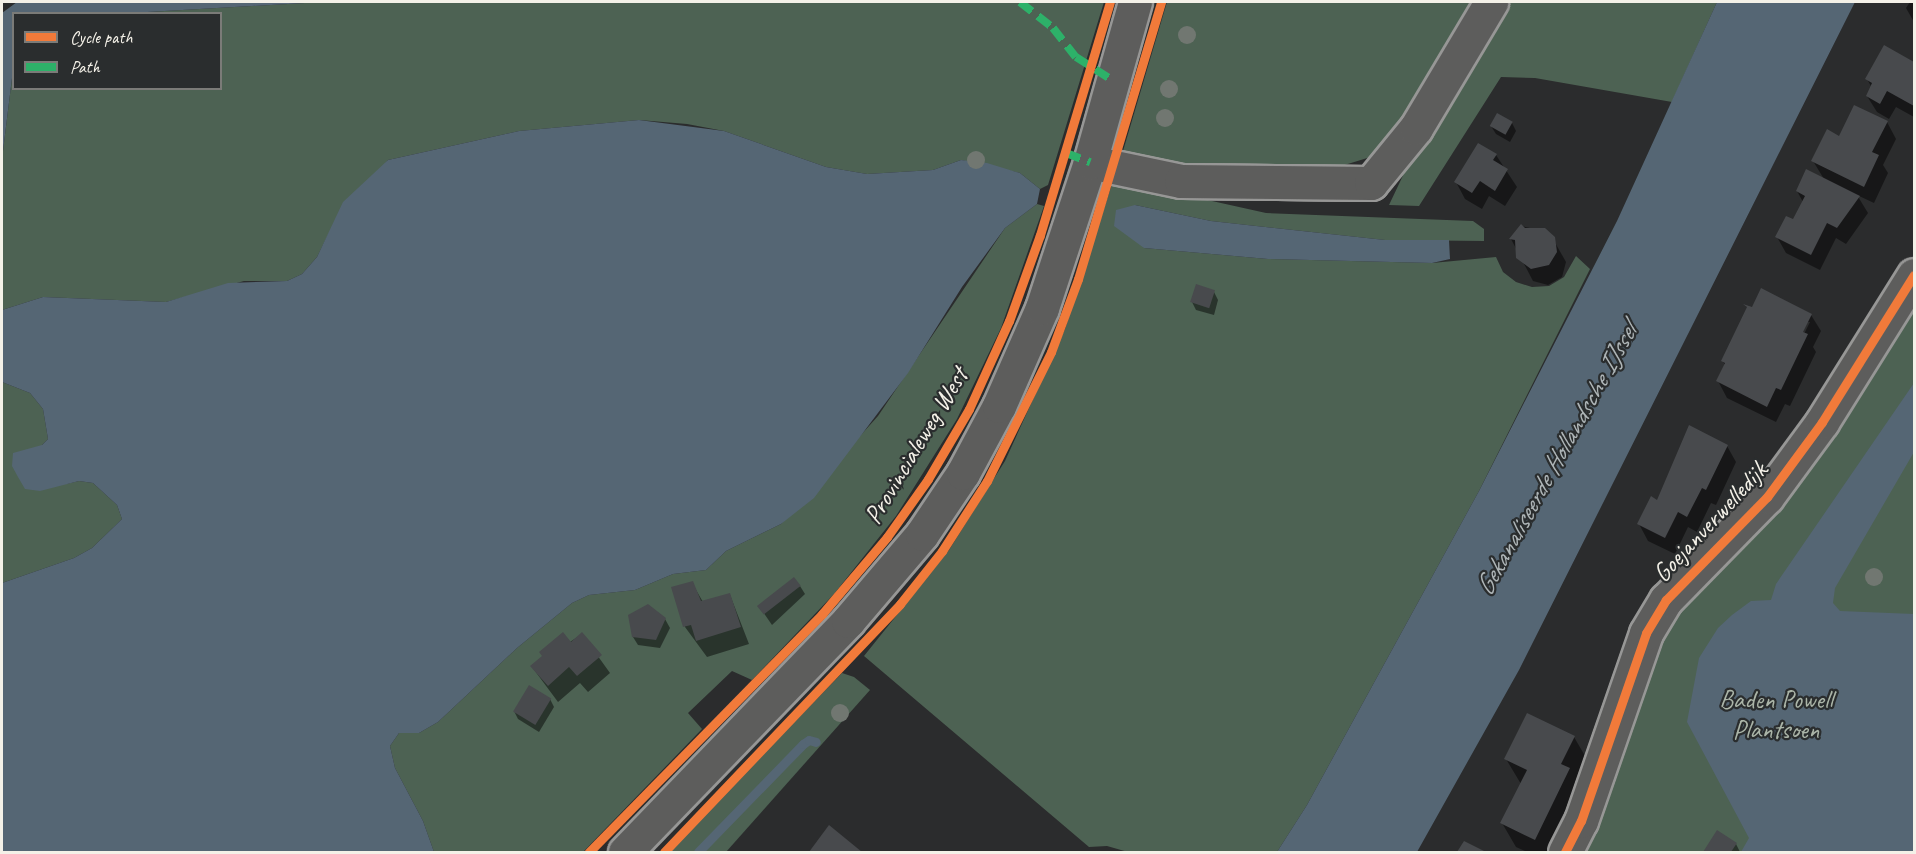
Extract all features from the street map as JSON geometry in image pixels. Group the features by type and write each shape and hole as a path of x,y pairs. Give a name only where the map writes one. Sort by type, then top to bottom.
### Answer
{"main road":[{"name":"Provincialeweg West","path":"625,852 848,621 922,534 951,491 999,406 1042,308 1090,162 1135,2"},
{"path":"1090,162 1181,181 1371,183 1416,128 1491,2"},
{"name":"Goejanverwelledijk","path":"1565,852 1581,821 1646,633 1666,600 1767,497 1822,422 1914,275"}],"green space":[{"path":"322,2 1104,2 1048,185 1040,189 1020,173 961,160 933,170 867,174 826,167 724,131 687,124 639,120 519,131 388,160 329,233 317,257 302,274 287,281 244,281 166,302 43,297 2,310 2,159 12,78 12,90 222,90 222,12 147,12"},
{"path":"1167,2 1477,2 1377,155 1325,171 1193,173 1124,160 1123,151"},
{"path":"1498,2 1717,2 1672,102 1535,78 1501,77 1419,206 1389,205 1445,87"},
{"path":"1122,181 1266,213 1473,221 1484,229 1484,241 1385,240 1211,221 1135,205 1144,248 1268,259 1432,263 1496,257 1503,272 1516,282 1532,287 1549,286 1564,277 1576,256 1590,269 1479,491 1307,805 1277,852 1128,852 1107,846 1089,847 864,656 949,550 1005,461 1065,329 1112,184"},
{"path":"1037,204 1044,206 1001,328 957,419 896,516 834,594 752,680 732,671 688,713 702,729 583,852 434,852 423,821 395,768 390,746 399,733 419,733 438,722 517,648 572,603 589,595 635,590 673,574 706,570 726,551 781,524 878,416 1005,228"},
{"name":"Baden Powell Plantsoen","path":"1914,270 1914,852 1575,852 1630,704 1674,611"},
{"path":"2,382 30,393 43,409 48,439 42,445 66,484 79,481 93,483 117,505 122,519 92,548 74,558 2,583"},
{"path":"842,673 854,677 870,690 726,852 668,852"}],"water":[{"path":"17,2 322,2 147,12 12,12 12,78 2,159 2,13"},
{"name":"Gekanaliseerde Hollandsche IJssel","path":"1717,2 1855,2 1519,670 1417,852 1277,852 1307,805 1479,491 1617,221"},
{"path":"639,120 724,131 826,167 867,174 933,170 961,160 987,163 1020,173 1040,189 1037,204 1005,228 962,287 908,373 814,498 781,524 726,551 706,570 673,574 635,590 589,595 572,603 517,648 438,722 419,733 399,733 390,746 395,768 423,821 434,852 2,852 2,583 74,558 92,548 122,519 117,505 93,483 79,481 40,491 25,489 18,477 12,466 13,453 42,445 48,439 43,409 30,393 2,382 2,310 43,297 166,302 228,283 287,281 302,274 317,257 343,202 388,160 519,131"},
{"path":"1135,205 1211,221 1385,240 1449,240 1450,259 1432,263 1268,259 1144,248 1114,226 1116,210"},
{"path":"1914,383 1914,452 1835,588 1833,603 1840,611 1914,614 1914,852 1741,852 1749,838 1687,722 1699,658 1718,628 1732,615 1751,601 1771,600 1776,584"}],"building":[{"path":"1884,45 1914,62 1914,106 1887,91 1880,104 1866,96 1872,83 1865,79"},
{"path":"1854,105 1888,121 1872,152 1879,155 1864,187 1811,161 1827,129 1839,136"},
{"path":"1497,113 1513,122 1505,135 1490,126"},
{"path":"1478,143 1497,154 1493,160 1508,169 1495,191 1480,181 1472,193 1454,182"},
{"path":"1806,169 1860,196 1837,228 1827,223 1811,255 1775,237 1786,216 1793,219 1805,196 1796,191"},
{"path":"1521,224 1525,228 1545,228 1555,237 1557,252 1549,265 1531,269 1516,258 1515,240 1509,239"},
{"path":"1196,284 1215,290 1209,308 1190,302"},
{"path":"1761,288 1812,314 1803,332 1808,334 1781,390 1776,388 1767,407 1716,381 1725,363 1721,361 1747,307 1743,304 1752,307"},
{"path":"1689,425 1728,445 1706,490 1702,488 1687,517 1678,512 1665,538 1637,524 1651,496 1657,500"},
{"path":"794,577 801,586 764,615 757,606"},
{"path":"693,581 701,601 730,593 741,627 696,641 691,625 683,627 671,587"},
{"path":"648,604 666,618 656,640 632,637 628,615"},
{"path":"563,632 571,642 582,632 602,655 577,676 569,667 548,686 530,666 542,656 539,652"},
{"path":"529,685 551,698 535,725 513,712"},
{"path":"1527,713 1575,736 1561,764 1570,768 1535,840 1500,823 1527,770 1504,759"},
{"path":"829,825 862,852 809,852"},
{"path":"1717,830 1737,843 1731,852 1703,852"},
{"path":"1464,841 1486,852 1457,852"}],"waterway":[{"path":"698,852 803,744 809,740 816,742"}],"marked path":[{"path":"1020,2 1053,28 1076,57 1112,80"},
{"path":"1066,153 1090,162"}],"cycle path":[{"path":"589,852 822,614 887,537 928,479 969,409 1009,321 1040,235 1110,2"},
{"path":"664,852 900,604 942,551 987,481 1051,352 1078,279 1161,2"},
{"path":"1565,852 1581,821 1646,633 1666,600 1767,497 1822,422 1914,275"}]}
